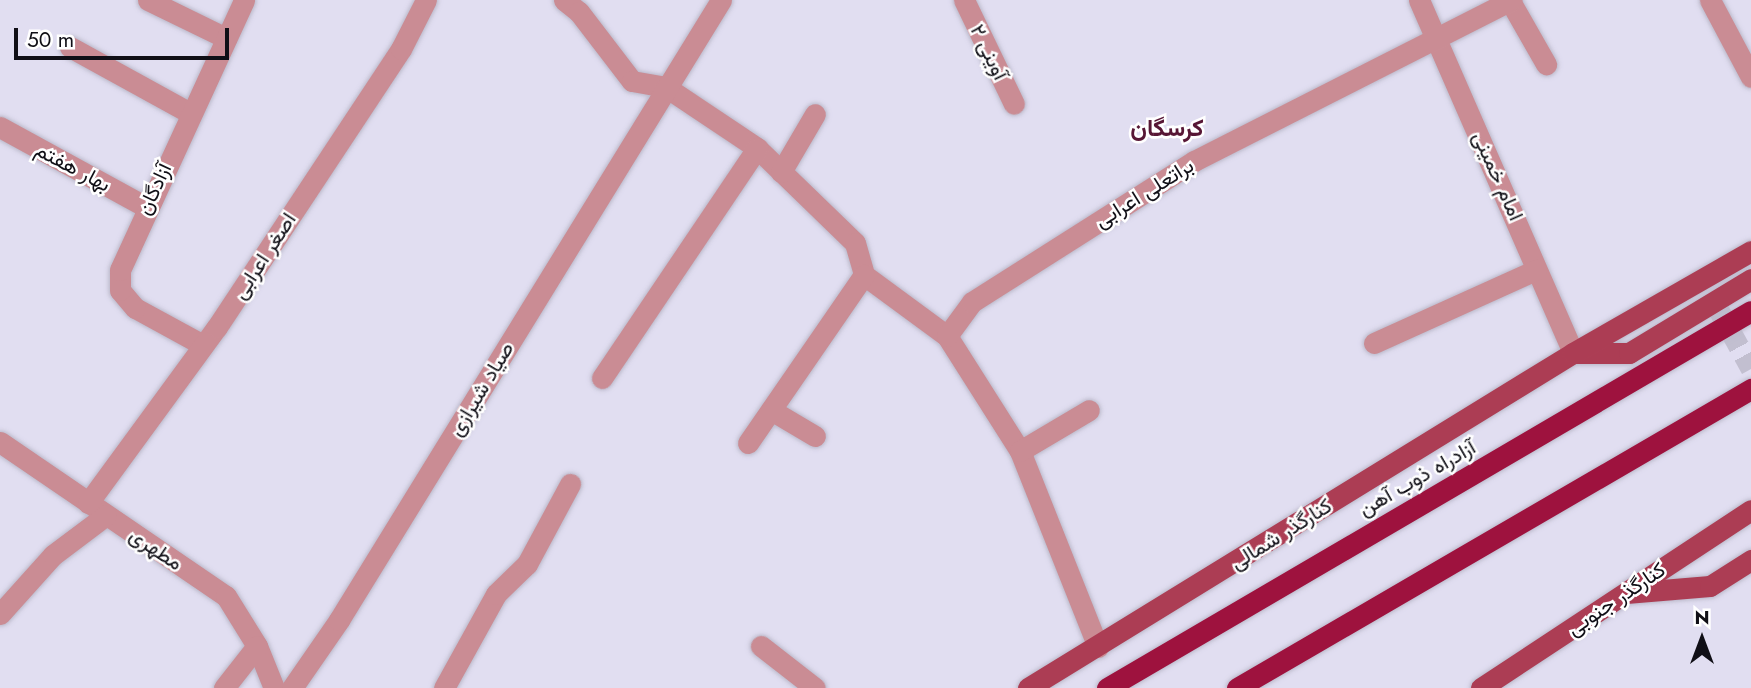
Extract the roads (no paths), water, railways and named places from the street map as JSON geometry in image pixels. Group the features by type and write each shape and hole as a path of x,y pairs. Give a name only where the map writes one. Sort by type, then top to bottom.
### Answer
{"highway":[{"name":"آزادراه ذوب آهن","path":"1107,688 1751,311"},
{"path":"1237,688 1751,388"}],"main road":[{"name":"کنارگذر شمالی","path":"1028,688 1573,353 1751,251"},
{"path":"1573,353 1629,353 1751,279"},
{"name":"کنارگذر جنوبی","path":"1481,688 1751,510"},
{"path":"1624,593 1710,586 1751,561"}],"street":[{"path":"148,0 226,38"},
{"name":"آزادگان","path":"203,345 135,308 120,290 121,259 244,0"},
{"name":"اصغر اعرابی","path":"88,503 203,345 401,49 426,0"},
{"path":"564,0 579,12 632,81 666,87 757,148 855,243 864,275 947,336 1020,451 1098,647"},
{"name":"صیاد شیرازی","path":"292,688 340,620 721,0"},
{"name":"آوینی ۲","path":"964,0 1014,104"},
{"name":"امام خمینی","path":"1419,0 1573,353"},
{"path":"1710,0 1751,77"},
{"path":"1511,1 1546,64"},
{"name":"براتعلی اعرابی","path":"947,336 972,302 1194,161 1511,1"},
{"path":"70,47 190,113"},
{"path":"781,172 815,114"},
{"name":"بهار هفتم","path":"0,127 146,207"},
{"path":"602,377 757,148"},
{"path":"1374,343 1536,270"},
{"path":"748,443 864,275"},
{"path":"771,410 815,436"},
{"path":"1020,451 1089,410"},
{"name":"مطهری","path":"2,448 226,596 257,646 274,688"},
{"path":"443,688 496,594 527,564 570,484"},
{"path":"0,614 53,555 106,515"},
{"path":"224,688 257,646"},
{"path":"761,646 815,688"}],"tunnel":[{"path":"1714,301 1751,368"}],"district":[{"name":"کرسگان","path":"1167,128"}]}
